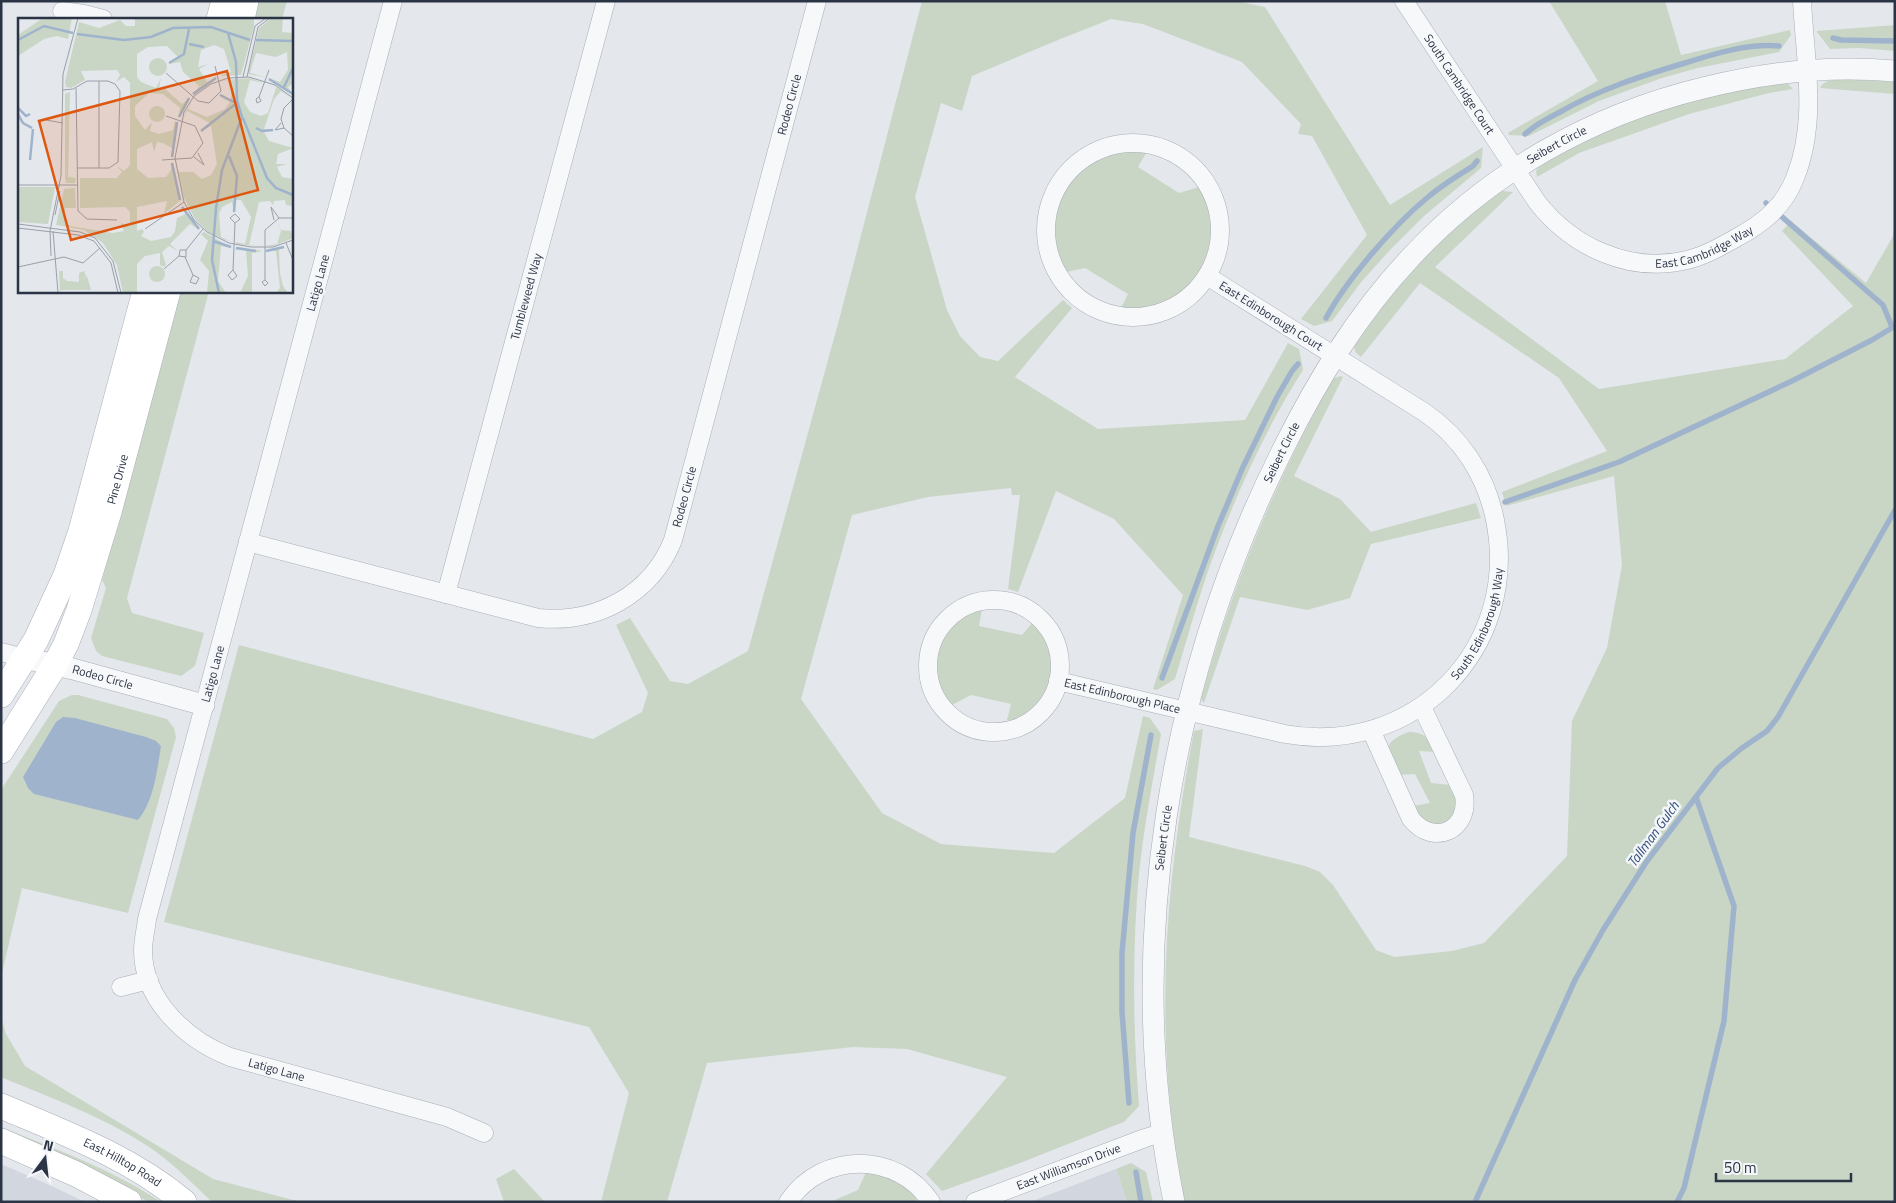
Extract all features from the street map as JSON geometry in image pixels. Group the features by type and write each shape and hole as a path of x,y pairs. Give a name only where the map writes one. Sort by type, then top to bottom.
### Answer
{"main road":[{"path":"219,18 224,1"},
{"path":"242,18 246,1"},
{"name":"Pine Drive","path":"1,695 13,655 51,610 75,548 145,292"},
{"name":"Pine Drive","path":"1,751 55,665 74,624 100,547 168,292"},
{"name":"East Hilltop Road","path":"1,1106 108,1152 143,1172 184,1202"},
{"path":"1,1141 76,1174 129,1202"}],"street":[{"name":"Latigo Lane","path":"393,1 147,919 143,950 149,980 159,1000 178,1025 195,1039 219,1052 447,1116 484,1133"},
{"name":"Tumbleweed Way","path":"446,594 606,1"},
{"name":"Rodeo Circle","path":"248,542 538,618 581,617 608,608 627,598 644,585 664,560 673,540 818,1"},
{"name":"South Cambridge Court","path":"1404,1 1515,168"},
{"name":"East Cambridge Way","path":"1515,168 1537,202 1554,222 1575,239 1621,259 1645,263 1677,262 1702,255 1759,224 1775,211 1786,196 1798,170 1808,132 1809,116 1802,1"},
{"path":"79,18 62,11 99,18"},
{"name":"Seibert Circle","path":"1174,1202 1162,1133 1154,1035 1154,948 1157,901 1168,809 1188,711 1211,625 1248,526 1293,429 1335,356 1363,313 1410,257 1463,208 1515,168 1588,128 1646,104 1681,93 1732,81 1806,70 1895,71"},
{"name":"East Edinborough Court","path":"1134,143 1154,146 1174,154 1190,165 1200,176 1209,189 1217,208 1219,238 1215,258 1206,276 1197,289 1185,300 1166,310 1150,315 1134,317 1113,314 1102,311 1083,301 1060,278 1048,249 1047,217 1049,206 1058,186 1078,163 1104,148 1134,143"},
{"name":"East Edinborough Court","path":"1206,276 1335,356"},
{"name":"South Edinborough Way","path":"1188,711 1298,737 1335,737 1371,730 1402,719 1422,707 1450,682 1464,666 1477,646 1486,626 1495,594 1500,557 1494,512 1482,478 1461,445 1445,427 1335,356"},
{"name":"East Edinborough Place","path":"987,600 1006,601 1025,607 1047,626 1059,652 1058,681 1048,704 1030,721 1017,728 1002,731 987,731 973,728 947,712 936,696 929,677 928,667 931,647 945,622 960,610 987,600"},
{"name":"Rodeo Circle","path":"13,655 204,705"},
{"name":"East Edinborough Place","path":"1058,681 1188,711"},
{"path":"1371,730 1411,819 1419,828 1426,832 1435,834 1447,832 1454,828 1463,815 1464,795 1422,707"},
{"path":"121,987 149,980"},
{"name":"East Williamson Drive","path":"975,1202 1144,1138 1162,1133"},
{"path":"788,1202 800,1187 819,1173 841,1164 865,1163 888,1168 904,1176 918,1186 931,1202"}],"shaded area":[{"path":"1,1164 54,1187 85,1202 1,1202"},
{"path":"1116,1169 1127,1202 1030,1202"}],"green space":[{"path":"257,1 287,1 282,18 253,18"},
{"path":"922,1 1236,1 1265,7 1390,205 1483,147 1481,168 1424,216 1390,250 1362,281 1332,321 1314,326 1301,319 1367,235 1312,136 1298,134 1301,124 1242,62 1143,24 1111,19 972,76 962,111 941,103 915,197 947,310 960,336 980,357 998,361 1063,300 1072,308 1015,377 1098,429 1245,420 1288,343 1299,349 1303,370 1274,419 1236,499 1205,580 1175,679 1157,690 1153,689 1183,595 1114,519 1056,491 1018,592 1008,589 1020,495 1012,495 1011,488 928,497 852,515 801,699 882,813 941,844 1054,853 1125,798 1143,716 1150,718 1161,734 1143,838 1135,931 1135,1048 1139,1106 1124,1122 942,1191 926,1174 1007,1077 907,1049 853,1047 707,1063 667,1202 601,1202 629,1093 589,1027 164,922 239,645 593,739 642,712 648,693 616,625 630,618 670,681 688,684 748,651 839,320"},
{"path":"1549,1 1665,1 1681,55 1790,30 1791,35 1779,52 1698,68 1662,78 1599,101 1529,136 1509,135 1508,133 1598,81"},
{"path":"1895,25 1895,51 1859,48 1830,49 1817,32 1817,31"},
{"path":"1844,79 1895,82 1895,94 1820,88 1823,84 1832,80"},
{"path":"1788,84 1793,89 1769,93 1689,114 1579,153 1537,177 1536,171 1538,168 1595,136 1625,123 1655,112 1718,95"},
{"path":"1126,150 1141,150 1146,153 1138,167 1179,193 1199,187 1211,215 1213,233 1207,260 1201,272 1182,293 1158,305 1135,310 1121,308 1128,294 1085,268 1066,272 1058,259 1053,240 1053,223 1056,207 1062,193 1071,181 1082,170 1095,162"},
{"path":"1502,191 1513,192 1435,267 1599,389 1785,359 1853,306 1782,231 1791,221 1866,283 1892,238 1895,227 1895,1202 1185,1202 1168,1083 1165,1024 1166,966 1169,907 1175,849 1194,731 1203,729 1189,837 1305,866 1320,872 1333,885 1376,950 1394,957 1452,951 1484,943 1567,856 1572,721 1607,648 1622,565 1614,476 1506,506 1502,492 1607,451 1559,378 1420,283 1361,357 1354,348 1387,301 1422,261 1460,224"},
{"path":"179,292 209,292 127,598 132,613 204,633 195,666 181,676 102,656 96,651 91,638 106,588 102,580"},
{"path":"1340,376 1343,377 1294,476 1340,499 1371,532 1476,503 1481,518 1371,544 1350,598 1307,610 1240,597 1204,703 1201,699 1213,657 1257,534 1292,456 1312,417 1333,379"},
{"path":"974,609 982,609 979,626 1022,635 1034,621 1040,627 1049,643 1055,668 1050,686 1034,709 1020,719 1007,720 1011,704 971,695 952,705 948,703 941,689 936,662 942,637 960,617"},
{"path":"72,695 167,719 174,728 176,737 128,913 22,888 1,977 1,790 59,701"},
{"path":"1409,732 1419,733 1426,737 1436,752 1419,751 1431,783 1451,785 1457,799 1455,815 1441,826 1422,822 1413,806 1430,803 1415,774 1398,775 1389,754 1390,744 1393,740"},
{"path":"1,1017 6,1034 25,1066 213,1179 301,1202 212,1202 166,1159 132,1136 77,1109 1,1077"},
{"path":"1,1127 123,1179 161,1202 148,1202 115,1181 1,1130"},
{"path":"1131,1163 1146,1172 1153,1202 1127,1202 1116,1169"},
{"path":"514,1169 545,1202 504,1202 496,1179"},
{"path":"867,1170 900,1183 916,1197 916,1202 830,1202 858,1190"}],"water":[{"path":"63,717 75,718 146,737 156,741 161,746 151,795 138,820 34,794 28,788 23,777 56,722"}],"waterway":[{"path":"1833,38 1841,40 1895,41"},
{"path":"1525,134 1542,122 1575,104 1637,78 1731,50 1755,46 1779,46"},
{"path":"1326,318 1346,287 1386,237 1433,193 1473,166 1477,161"},
{"path":"1766,203 1883,305 1892,327"},
{"path":"1505,502 1619,462 1792,381 1872,340 1895,326"},
{"path":"1162,678 1218,526 1243,467 1277,397 1298,364"},
{"name":"Tallman Gulch","path":"1475,1202 1575,980 1603,930 1647,861 1718,768 1767,731 1778,717 1895,510"},
{"path":"1129,1103 1122,1012 1122,953 1133,833 1151,735"},
{"path":"1677,1202 1684,1188 1724,1021 1734,906 1696,797"},
{"path":"1136,1172 1141,1202"}]}
